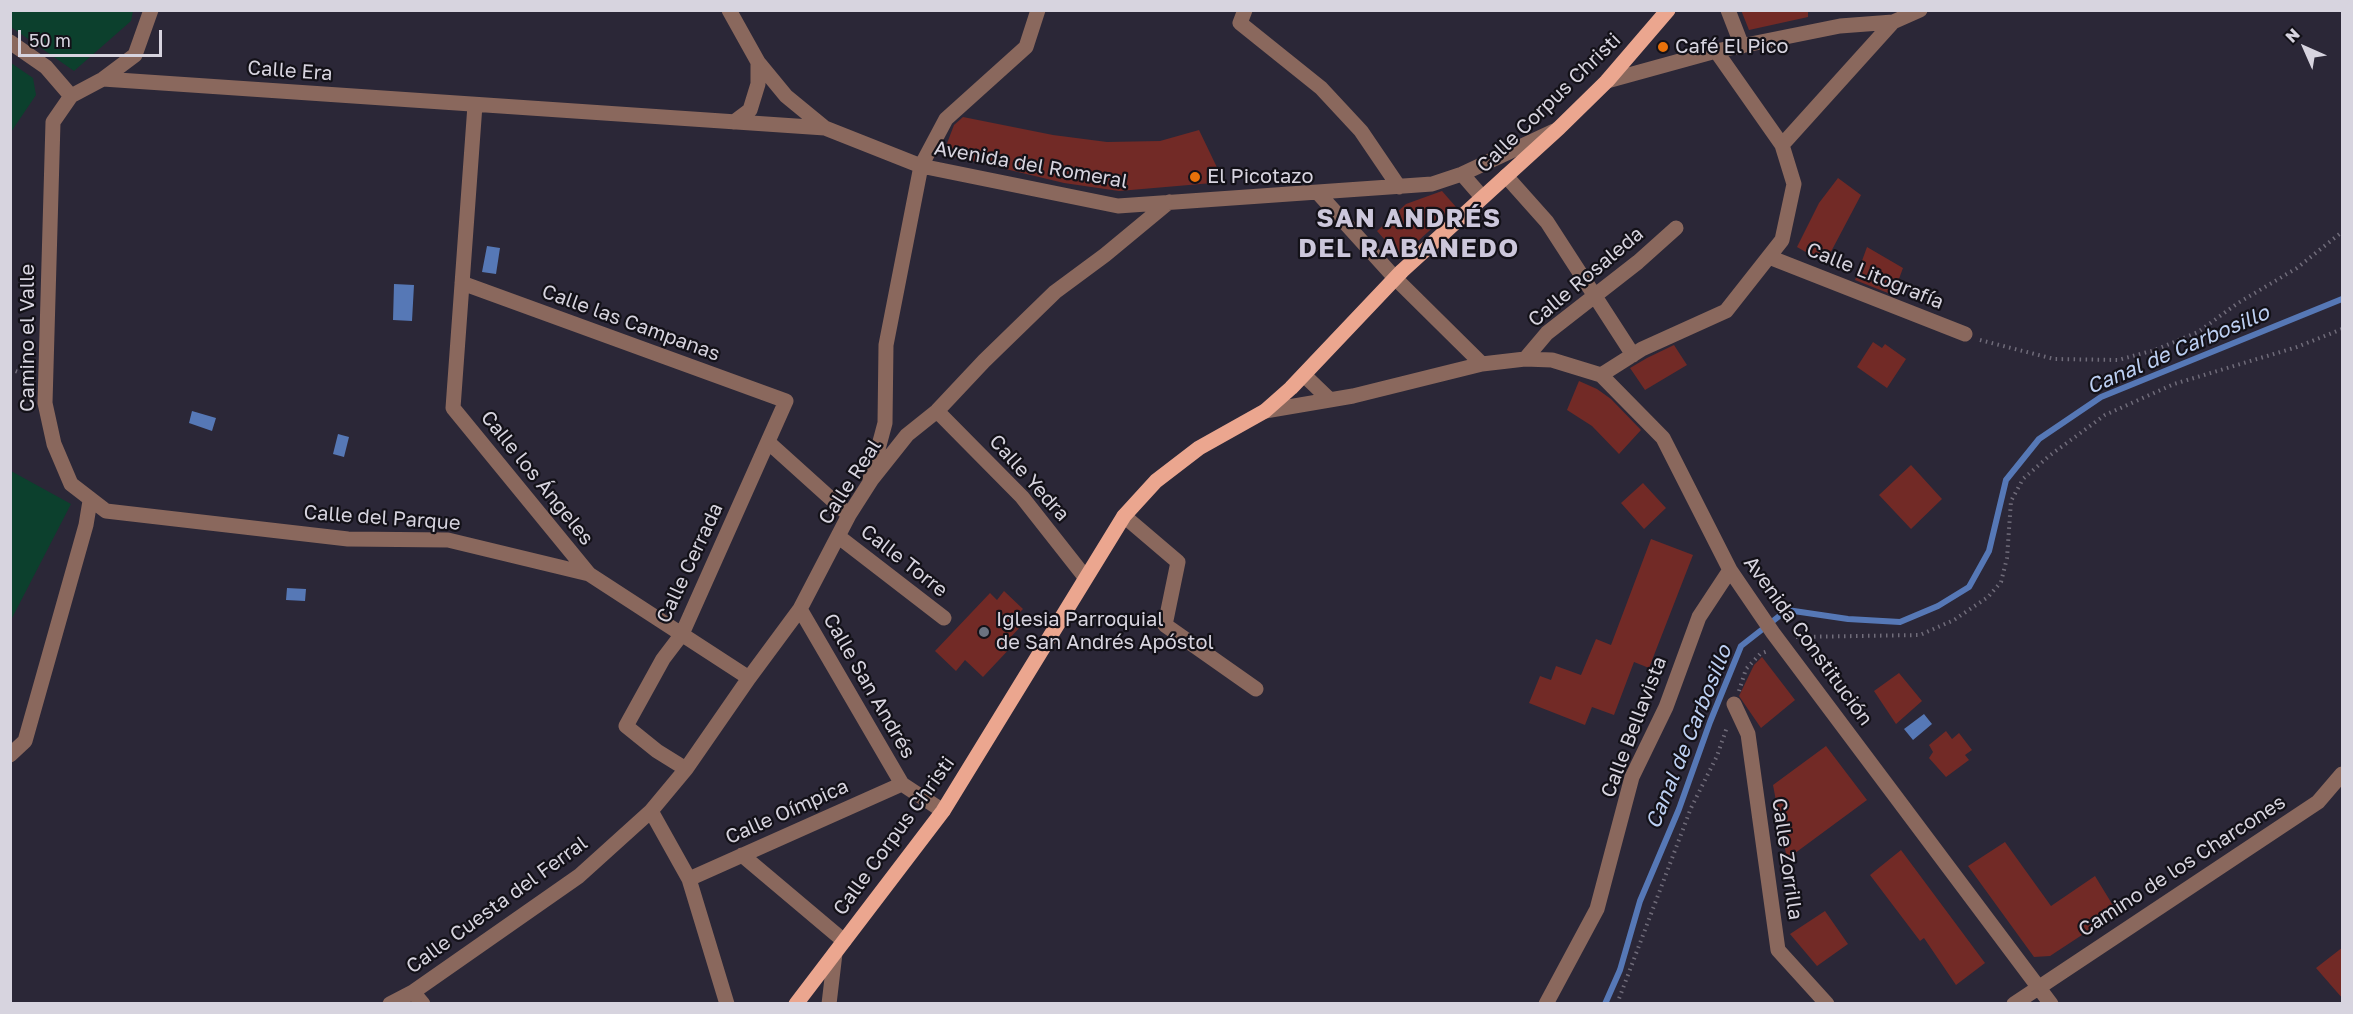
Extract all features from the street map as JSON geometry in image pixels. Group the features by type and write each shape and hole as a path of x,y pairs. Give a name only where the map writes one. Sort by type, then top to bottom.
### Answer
{"main road":[{"name":"Calle Corpus Christi","path":"796,1004 943,811 1124,516 1156,481 1199,448 1265,411 1304,375 1395,278 1607,81 1668,10"}],"street":[{"name":"Camino el Valle","path":"90,501 71,483 54,444 45,403 53,122 71,96 103,79 135,55 151,10"},
{"name":"Avenida del Romeral","path":"729,10 758,62 786,96 825,129 921,166 1118,206 1432,184 1462,174 1559,128"},
{"path":"867,487 885,423 886,345 921,166 946,119 1026,47 1038,10"},
{"path":"1245,10 1240,24 1321,88 1362,131 1399,187"},
{"path":"1728,10 1742,46"},
{"path":"1607,81 1716,51 1840,26 1893,22 1919,11"},
{"path":"1782,145 1893,22"},
{"path":"10,42 46,67 71,96"},
{"path":"1601,375 1633,355 1726,311 1782,240 1794,184 1782,145 1716,51"},
{"path":"734,122 750,110 758,84 758,62"},
{"name":"Calle Era","path":"103,79 825,129"},
{"path":"462,283 474,105"},
{"name":"Calle Corpus Christi","path":"1462,174 1482,197"},
{"path":"1506,176 1546,222 1633,355"},
{"path":"1318,193 1395,278 1482,364"},
{"name":"Calle Real","path":"651,811 687,770 749,678 800,609 849,515 867,487 907,435 937,411 1055,292 1169,202"},
{"name":"Calle Rosaleda","path":"1525,359 1547,333 1638,262 1676,228"},
{"name":"Calle Litografía","path":"1769,257 1965,334"},
{"name":"Calle las Campanas","path":"462,283 786,401"},
{"name":"Calle los Ángeles","path":"462,283 453,408 589,574"},
{"name":"Avenida Constitución","path":"1265,411 1330,400 1482,364 1525,359 1552,360 1601,375 1663,438 1730,570 1777,639 2051,1004"},
{"path":"1304,375 1330,400"},
{"name":"Calle Cerrada","path":"687,770 657,751 626,726 663,659 682,634 786,401"},
{"name":"Calle Yedra","path":"937,411 1022,497 1085,577"},
{"path":"768,442 849,515"},
{"path":"10,755 25,741 86,525 90,501"},
{"name":"Calle del Parque","path":"90,501 106,511 348,539 448,540 589,574 749,678"},
{"path":"1124,516 1178,562 1166,625 1256,690"},
{"name":"Calle Torre","path":"838,537 944,618"},
{"name":"Calle Bellavista","path":"1546,1004 1597,909 1632,777 1666,707 1699,617 1730,570"},
{"name":"Calle San Andrés","path":"800,609 902,784"},
{"name":"Calle Zorrilla","path":"1734,704 1748,734 1778,950 1827,1004"},
{"name":"Camino de los Charcones","path":"2014,1004 2037,986 2318,802 2343,774"},
{"path":"902,784 943,811"},
{"name":"Calle Oímpica","path":"689,879 902,784"},
{"path":"651,811 689,879 727,1004"},
{"name":"Calle Cuesta del Ferral","path":"390,1004 418,998 579,876 651,811"},
{"path":"742,855 839,947 829,1004"}],"path":[{"path":"1965,334 1986,343 2054,359 2118,360 2136,356 2198,332 2238,303 2297,268 2343,231"},
{"path":"1617,1004 1691,808 1717,756 1746,669 1760,654 1777,639 1797,636 1920,635 1954,620 1988,597 2001,582 2007,558 2011,501 2023,479 2049,456 2105,415 2174,384 2297,347 2343,329"}],"green space":[{"path":"11,10 133,11 131,21 74,71 11,27"},
{"path":"11,63 33,78 36,95 11,132"},
{"path":"11,471 71,504 11,620"}],"water":[{"path":"487,246 500,248 496,274 482,272"},
{"path":"394,284 414,285 412,321 393,320"},
{"path":"192,411 216,418 212,431 189,423"},
{"path":"338,434 349,437 344,457 333,454"},
{"path":"287,588 306,589 305,601 286,600"},
{"path":"1924,714 1932,724 1913,740 1904,729"}],"building":[{"path":"1741,10 1808,10 1808,17 1749,30"},
{"path":"963,117 1053,135 1107,142 1160,141 1199,130 1224,182 1119,191 1064,183 943,154 954,125"},
{"path":"1838,178 1861,195 1825,263 1797,247 1819,203"},
{"path":"1442,191 1456,207 1400,257 1377,231 1406,204"},
{"path":"1867,247 1903,268 1893,295 1855,280"},
{"path":"1873,342 1882,348 1885,344 1906,359 1887,388 1857,367"},
{"path":"1674,345 1687,365 1645,390 1630,368"},
{"path":"1579,381 1597,389 1611,399 1641,430 1619,454 1592,426 1567,410"},
{"path":"1911,465 1942,499 1911,529 1879,495"},
{"path":"1643,483 1666,508 1644,529 1621,503"},
{"path":"1651,539 1693,555 1649,668 1634,662 1614,715 1592,707 1585,725 1529,703 1540,676 1551,680 1556,666 1581,675 1596,639 1611,645"},
{"name":"Iglesia Parroquial de San Andrés Apóstol","path":"1004,591 1023,609 1015,617 1023,624 1008,640 1013,645 983,677 965,660 956,671 935,651 990,593 997,600"},
{"path":"1762,657 1795,700 1761,728 1739,696 1754,665"},
{"path":"1899,673 1922,701 1896,724 1874,691"},
{"path":"1946,731 1952,739 1959,733 1972,750 1965,755 1969,760 1946,777 1929,758 1933,752 1929,745"},
{"path":"1826,746 1867,800 1787,859 1773,785"},
{"path":"2005,842 2051,906 2095,876 2117,912 2050,956 2034,957 1968,866"},
{"path":"1901,850 1985,963 1956,985 1924,938 1920,941 1870,875"},
{"path":"1825,911 1848,944 1817,966 1790,934"},
{"path":"2343,947 2343,999 2316,968"}],"waterway":[{"name":"Canal de Carbosillo","path":"1605,1004 1620,970 1640,901 1679,809 1710,722 1741,646 1787,610 1848,619 1900,622 1938,606 1969,587 1989,551 2006,480 2039,439 2101,397 2342,299"}],"place":[{"name":"Café El Pico","path":"1663,47"},
{"name":"El Picotazo","path":"1195,177"},
{"name":"Iglesia Parroquial de San Andrés Apóstol","path":"984,632"}],"district":[{"name":"SAN ANDRÉS DEL RABANEDO","path":"1409,234"}]}
